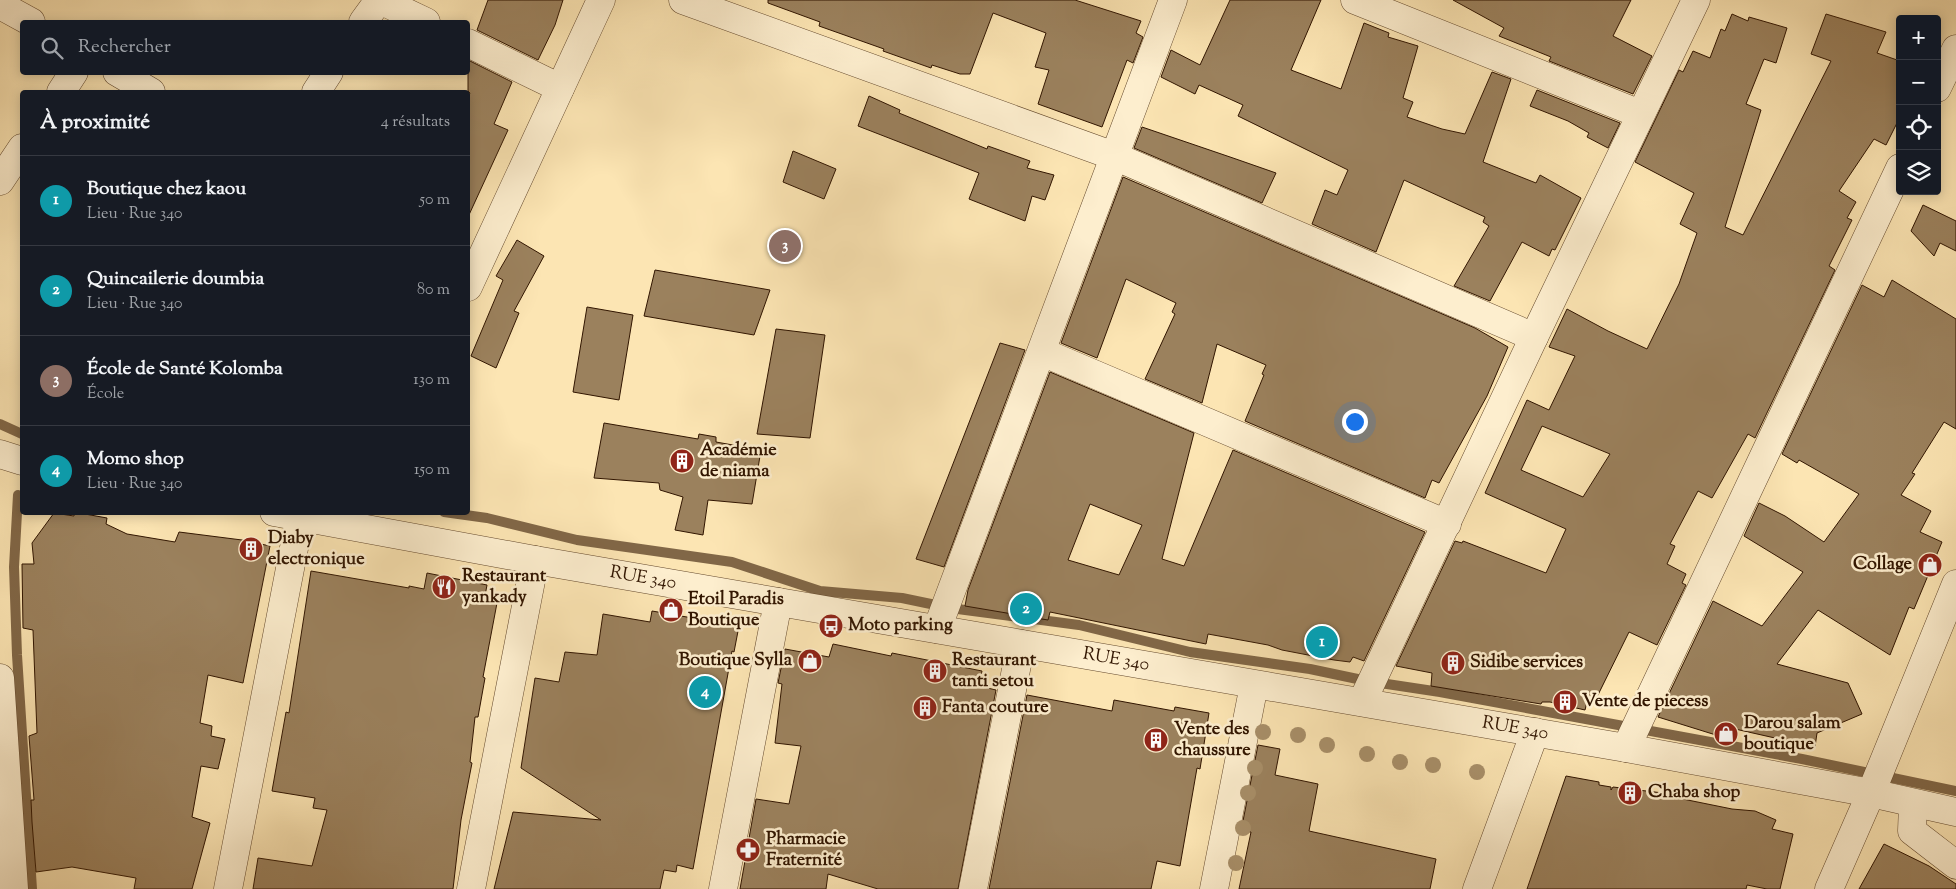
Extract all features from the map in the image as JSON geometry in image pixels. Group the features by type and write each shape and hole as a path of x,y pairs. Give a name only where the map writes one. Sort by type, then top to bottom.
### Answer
{"street":[{"path":"364,20 379,0 422,20"},
{"path":"470,283 601,0"},
{"path":"684,0 1114,156 1534,337"},
{"path":"937,629 1173,0"},
{"path":"1355,0 1399,7 1640,114"},
{"path":"1362,702 1640,114 1696,0"},
{"path":"0,5 27,20"},
{"path":"470,44 560,88"},
{"path":"1941,80 1956,49"},
{"path":"61,90 72,75"},
{"path":"122,75 148,90"},
{"path":"317,90 327,75"},
{"path":"0,180 20,151"},
{"path":"1626,748 1896,176"},
{"path":"1042,352 1447,524"},
{"path":"0,454 20,460"},
{"path":"228,889 287,515"},
{"name":"RUE 340","path":"287,515 359,520 535,560 1626,748 1870,793 1956,812"},
{"path":"471,889 535,560"},
{"path":"1829,889 1956,584"},
{"path":"723,889 778,602"},
{"path":"973,889 1020,644"},
{"path":"0,678 3,776 14,889"},
{"path":"1214,889 1254,685"},
{"path":"1477,889 1535,732"},
{"path":"1913,804 1912,831 1956,865"}],"building":[{"path":"488,0 563,0 555,25 538,60 477,30"},
{"path":"768,0 1075,0 1141,21 1136,33 1143,37 1133,63 1127,60 1102,127 1038,104 1049,70 1035,67 1046,33 993,13 970,74 960,74 932,65 931,68 883,51 884,49 819,26 820,22 768,3"},
{"path":"1230,0 1321,0 1291,70 1341,89 1364,23 1389,33 1388,37 1418,46 1403,98 1413,102 1407,117 1442,129 1465,134 1492,72 1511,79 1483,162 1536,183 1540,175 1581,198 1555,250 1552,249 1549,256 1522,242 1490,301 1454,286 1489,226 1483,222 1485,217 1404,180 1376,252 1312,224 1325,190 1337,195 1348,170 1238,116 1243,105 1199,85 1195,94 1161,77 1171,50 1200,65"},
{"path":"1453,0 1631,0 1613,36 1652,56 1633,94 1549,61 1551,57 1499,36 1504,28"},
{"path":"1732,14 1748,21 1749,17 1787,28 1776,63 1764,59 1746,104 1761,110 1725,227 1743,235 1831,61 1811,54 1826,14 1886,32 1877,53 1896,60 1896,125 1886,145 1874,139 1839,191 1856,202 1847,218 1852,220 1829,266 1835,270 1755,438 1748,434 1712,498 1698,491 1670,544 1675,546 1667,564 1686,574 1682,583 1686,585 1657,645 1629,632 1594,703 1587,702 1585,710 1550,702 1542,702 1541,704 1431,686 1432,673 1396,666 1455,541 1462,543 1463,541 1546,573 1566,529 1485,493 1527,400 1549,410 1575,356 1549,347 1567,309 1647,349 1679,284 1697,233 1680,224 1694,193 1635,162 1679,70 1683,72 1693,51 1710,58 1721,29 1725,31","holes":["1542,426 1610,454 1583,497 1521,470"]},
{"path":"470,61 512,82 494,124 508,130 470,213 470,90 468,90"},
{"path":"1537,90 1620,123 1608,148 1587,137 1589,133 1568,121 1530,106"},
{"path":"869,96 900,110 899,113 987,149 988,146 1030,161 1027,168 1054,175 1045,200 1032,196 1025,221 969,199 979,173 858,126"},
{"path":"1142,127 1276,173 1262,203 1134,148"},
{"path":"793,151 836,169 824,199 783,182"},
{"path":"1123,177 1475,328 1508,347 1487,396 1439,483 1432,480 1425,498 1245,421 1264,375 1262,374 1266,365 1217,344 1202,403 1145,379 1175,314 1172,312 1176,303 1126,279 1097,358 1061,343"},
{"path":"1923,205 1956,221 1956,251 1940,243 1934,256 1911,231"},
{"path":"517,240 544,256 514,311 519,313 496,368 471,356 503,280 496,276"},
{"path":"655,270 770,290 754,335 644,316"},
{"path":"1892,280 1956,319 1956,429 1944,422 1912,473 1915,474 1901,495 1931,511 1920,532 1942,542 1914,609 1909,607 1890,655 1818,610 1777,664 1848,683 1862,714 1817,733 1815,747 1735,729 1732,740 1658,717 1713,601 1762,626 1803,572 1744,536 1759,503 1785,516 1824,542 1859,494 1799,460 1797,463 1782,454 1862,285 1884,297"},
{"path":"587,307 633,315 619,400 573,392"},
{"path":"776,329 825,335 810,438 757,434"},
{"path":"1000,343 1025,350 944,567 916,559"},
{"path":"1050,372 1194,433 1162,559 1184,566 1233,450 1425,532 1364,661 1353,657 1350,662 1334,660 1208,634 1206,644 1050,612 1048,620 965,606 968,590","holes":["1090,504 1142,525 1119,575 1068,560"]},
{"name":"Académie de niama","path":"604,423 698,439 699,434 716,437 716,442 761,450 752,504 708,500 703,535 675,530 683,497 660,490 659,483 594,478"},
{"path":"53,515 90,515 107,518 106,524 127,534 175,542 179,532 242,540 270,546 243,683 208,675 200,723 212,726 211,736 225,739 218,769 201,766 192,817 210,823 192,889 134,889 136,878 72,867 36,872 31,800 34,800 29,736 37,733 33,630 23,628 22,564 34,564 32,543"},
{"path":"311,571 424,589 427,573 487,585 484,601 497,603 483,677 485,678 478,717 475,717 470,762 472,763 461,820 453,889 253,889 258,858 312,866 327,810 313,808 315,798 272,791 286,712 289,713"},
{"path":"652,611 739,626 734,652 732,651 693,869 677,865 676,872 664,870 660,889 494,889 513,812 601,820 521,768 535,678 559,682 565,652 597,655 603,614 650,622"},
{"path":"833,644 891,656 892,653 982,671 979,686 996,690 958,889 878,889 828,874 826,889 740,889 756,799 789,804 801,746 775,743 782,684 778,683 785,649 829,657"},
{"path":"1027,695 1112,711 1114,700 1174,711 1175,707 1209,713 1200,769 1197,768 1180,866 1157,861 1151,889 989,889"},
{"path":"1258,745 1280,749 1275,775 1318,784 1309,831 1436,859 1430,889 1239,889 1251,832 1241,831"},
{"path":"1566,776 1599,782 1599,785 1611,787 1611,790 1613,787 1663,793 1663,795 1732,809 1755,811 1776,820 1772,829 1793,834 1780,889 1767,889 1747,885 1746,889 1527,889"},
{"path":"1884,844 1929,866 1956,884 1956,889 1859,889"}],"waterway":[{"path":"0,424 20,433"},
{"path":"18,495 14,567 17,655 32,889"},
{"path":"466,515 487,518 577,540 732,562 820,591 902,598 950,608 1079,625 1190,652 1310,669 1367,681 1440,692 1802,759 1956,791"}],"place":[{"name":"École de Santé Kolomba","path":"785,246"},
{"name":"Académie de niama","path":"682,461"},
{"name":"Diaby electronique","path":"251,549"},
{"name":"Collage","path":"1930,565"},
{"name":"Restaurant yankady","path":"444,587"},
{"name":"Quincailerie doumbia","path":"1026,609"},
{"name":"Etoil Paradis Boutique","path":"671,610"},
{"name":"Moto parking","path":"831,626"},
{"name":"Boutique chez kaou","path":"1322,642"},
{"name":"Boutique Sylla","path":"810,661"},
{"name":"Sidibe services","path":"1453,663"},
{"name":"Restaurant tanti setou","path":"935,671"},
{"name":"Momo shop","path":"705,692"},
{"name":"Vente de piecess","path":"1565,702"},
{"name":"Fanta couture","path":"925,708"},
{"name":"Darou salam boutique","path":"1726,734"},
{"name":"Vente des chaussure","path":"1156,740"},
{"name":"Chaba shop","path":"1630,793"},
{"name":"Pharmacie Fraternité","path":"748,850"}]}
